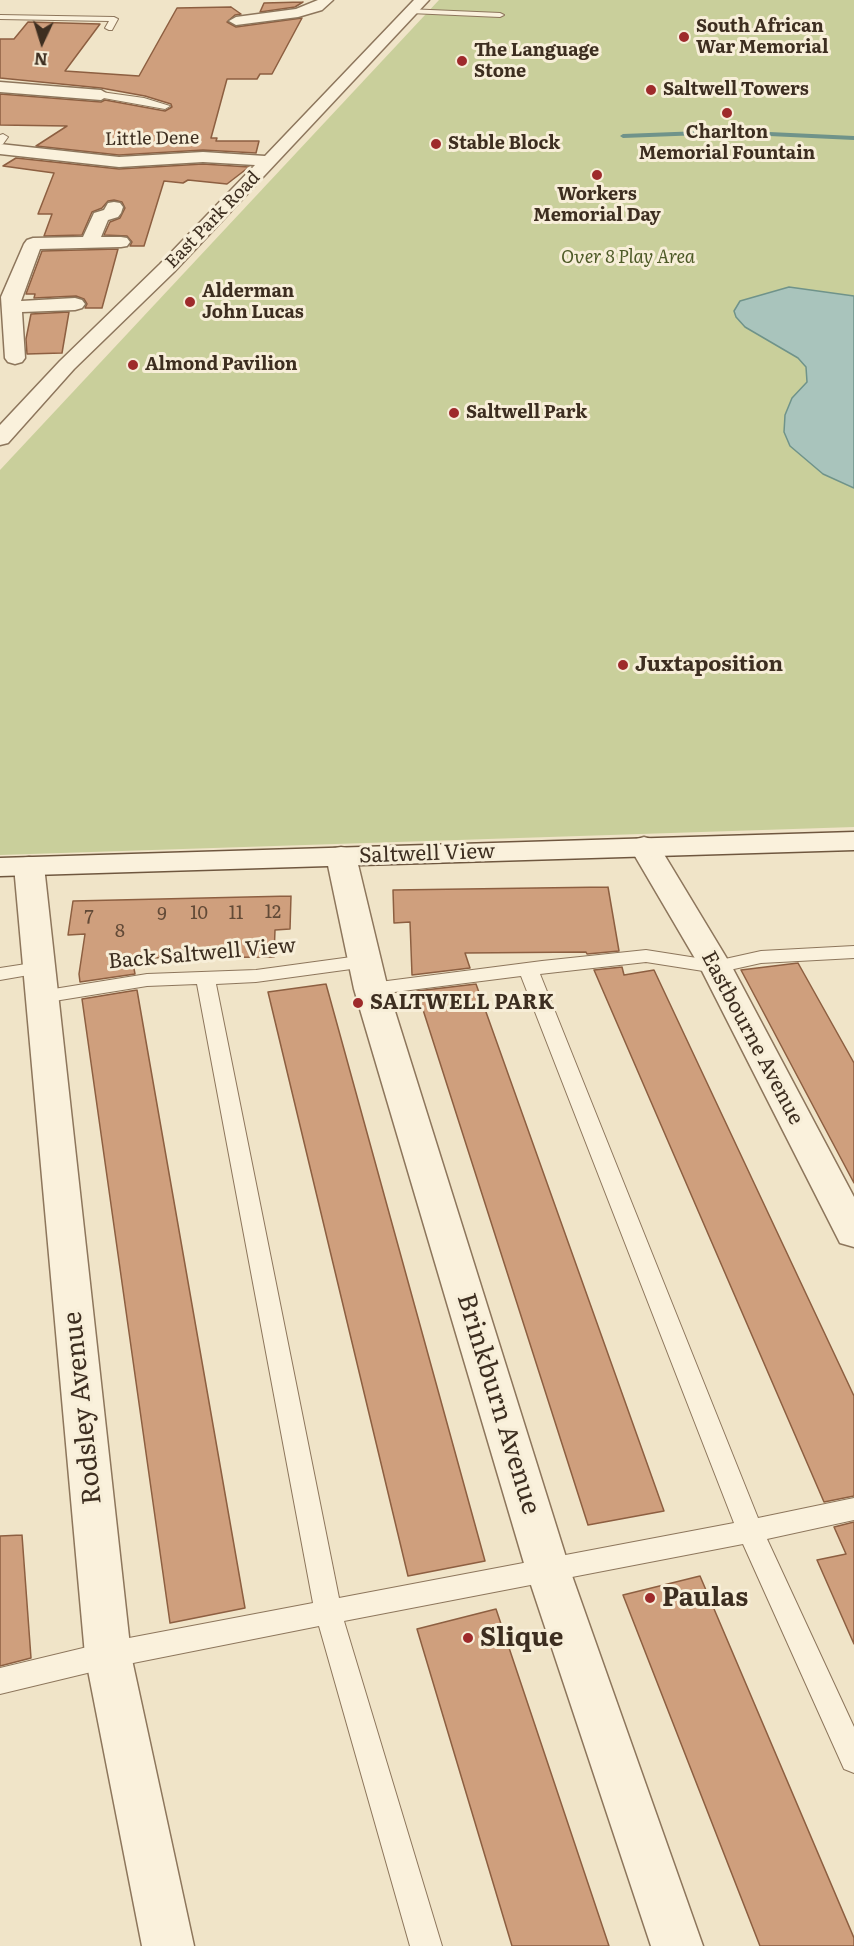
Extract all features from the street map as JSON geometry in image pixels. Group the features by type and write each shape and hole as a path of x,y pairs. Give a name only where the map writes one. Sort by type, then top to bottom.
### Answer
{"street":[{"path":"236,21 298,13 317,7 326,0"},
{"name":"East Park Road","path":"0,438 68,365 167,268 410,9 422,0"},
{"path":"0,87 101,95"},
{"name":"Little Dene","path":"1,143 137,162 203,157 273,157"},
{"path":"90,242 100,217 112,213 114,207"},
{"path":"68,365 8,357 11,297 33,244 121,242"},
{"path":"10,307 75,304"},
{"name":"Saltwell View","path":"14,867 854,841"},
{"name":"Eastbourne Avenue","path":"644,846 716,967 854,1233"},
{"name":"Brinkburn Avenue","path":"340,856 369,975 548,1570 677,1946"},
{"name":"Rodsley Avenue","path":"14,867 108,1655 168,1946"}],"lane":[{"path":"410,9 500,15"},
{"path":"0,17 114,19 110,28"},
{"path":"101,95 165,106"},
{"path":"716,967 761,957 854,952"},
{"name":"Back Saltwell View","path":"27,979 147,980 369,975 528,969 646,956 716,967"},
{"path":"528,969 750,1531 854,1759"},
{"path":"205,977 328,1612 426,1946"},
{"path":"0,1681 108,1655 854,1509"}],"green space":[{"name":"Saltwell Park","path":"439,0 854,0 854,827 0,855 0,470"}],"water":[{"path":"789,287 854,296 854,488 823,474 790,446 784,432 785,415 792,398 807,382 806,367 798,358 745,327 734,311 740,301"}],"building":[{"path":"303,2 295,7 260,12 264,3"},
{"path":"231,7 241,14 235,15 227,22 236,27 302,18 272,74 260,74 257,79 227,79 211,138 217,138 216,141 259,141 256,153 203,150 119,155 36,146 67,126 0,125 0,94 101,102 105,100 165,111 172,107 171,104 145,96 101,88 0,78 0,39 14,39 28,22 100,24 65,71 139,76 177,8"},
{"path":"16,158 119,169 203,164 249,167 227,184 188,180 183,183 164,181 144,246 130,246 132,242 127,236 104,235 110,222 120,218 125,208 122,202 114,200 108,201 102,208 92,212 82,235 44,236 52,214 38,214 54,173 3,166"},
{"path":"118,249 102,308 85,308 87,304 84,299 76,296 34,298 35,294 26,294 42,251"},
{"path":"69,312 62,353 27,354 26,339 31,314"},
{"path":"608,887 619,951 587,954 586,952 465,953 470,968 412,975 410,922 394,923 393,890"},
{"path":"291,896 290,929 275,930 274,957 132,958 135,974 80,982 79,974 85,934 68,935 73,901"},
{"path":"798,963 854,1063 854,1183 741,970"},
{"path":"622,967 624,975 654,970 854,1396 854,1496 824,1502 594,970"},
{"path":"326,984 485,1561 408,1576 268,992"},
{"path":"476,984 664,1511 588,1525 417,991"},
{"path":"137,990 245,1608 170,1623 82,999"},
{"path":"854,1522 854,1644 817,1560 846,1554 834,1527"},
{"path":"22,1535 31,1658 0,1666 0,1536"},
{"path":"700,1576 854,1938 854,1946 760,1946 623,1595"},
{"path":"496,1609 609,1946 512,1946 417,1629"}],"waterway":[{"path":"623,136 727,132 854,138"}],"place":[{"name":"South African War Memorial","path":"684,37"},
{"name":"The Language Stone","path":"462,61"},
{"name":"Saltwell Towers","path":"651,90"},
{"name":"Charlton Memorial Fountain","path":"727,113"},
{"name":"Stable Block","path":"436,144"},
{"name":"Workers Memorial Day","path":"597,175"},
{"name":"Alderman John Lucas","path":"190,302"},
{"name":"Almond Pavilion","path":"133,365"},
{"name":"Saltwell Park","path":"454,413"},
{"name":"Juxtaposition","path":"623,665"},
{"name":"SALTWELL PARK","path":"358,1003"},
{"name":"Paulas","path":"650,1598"},
{"name":"Slique","path":"468,1638"}],"park label":[{"name":"Over 8 Play Area","path":"628,258"}]}
